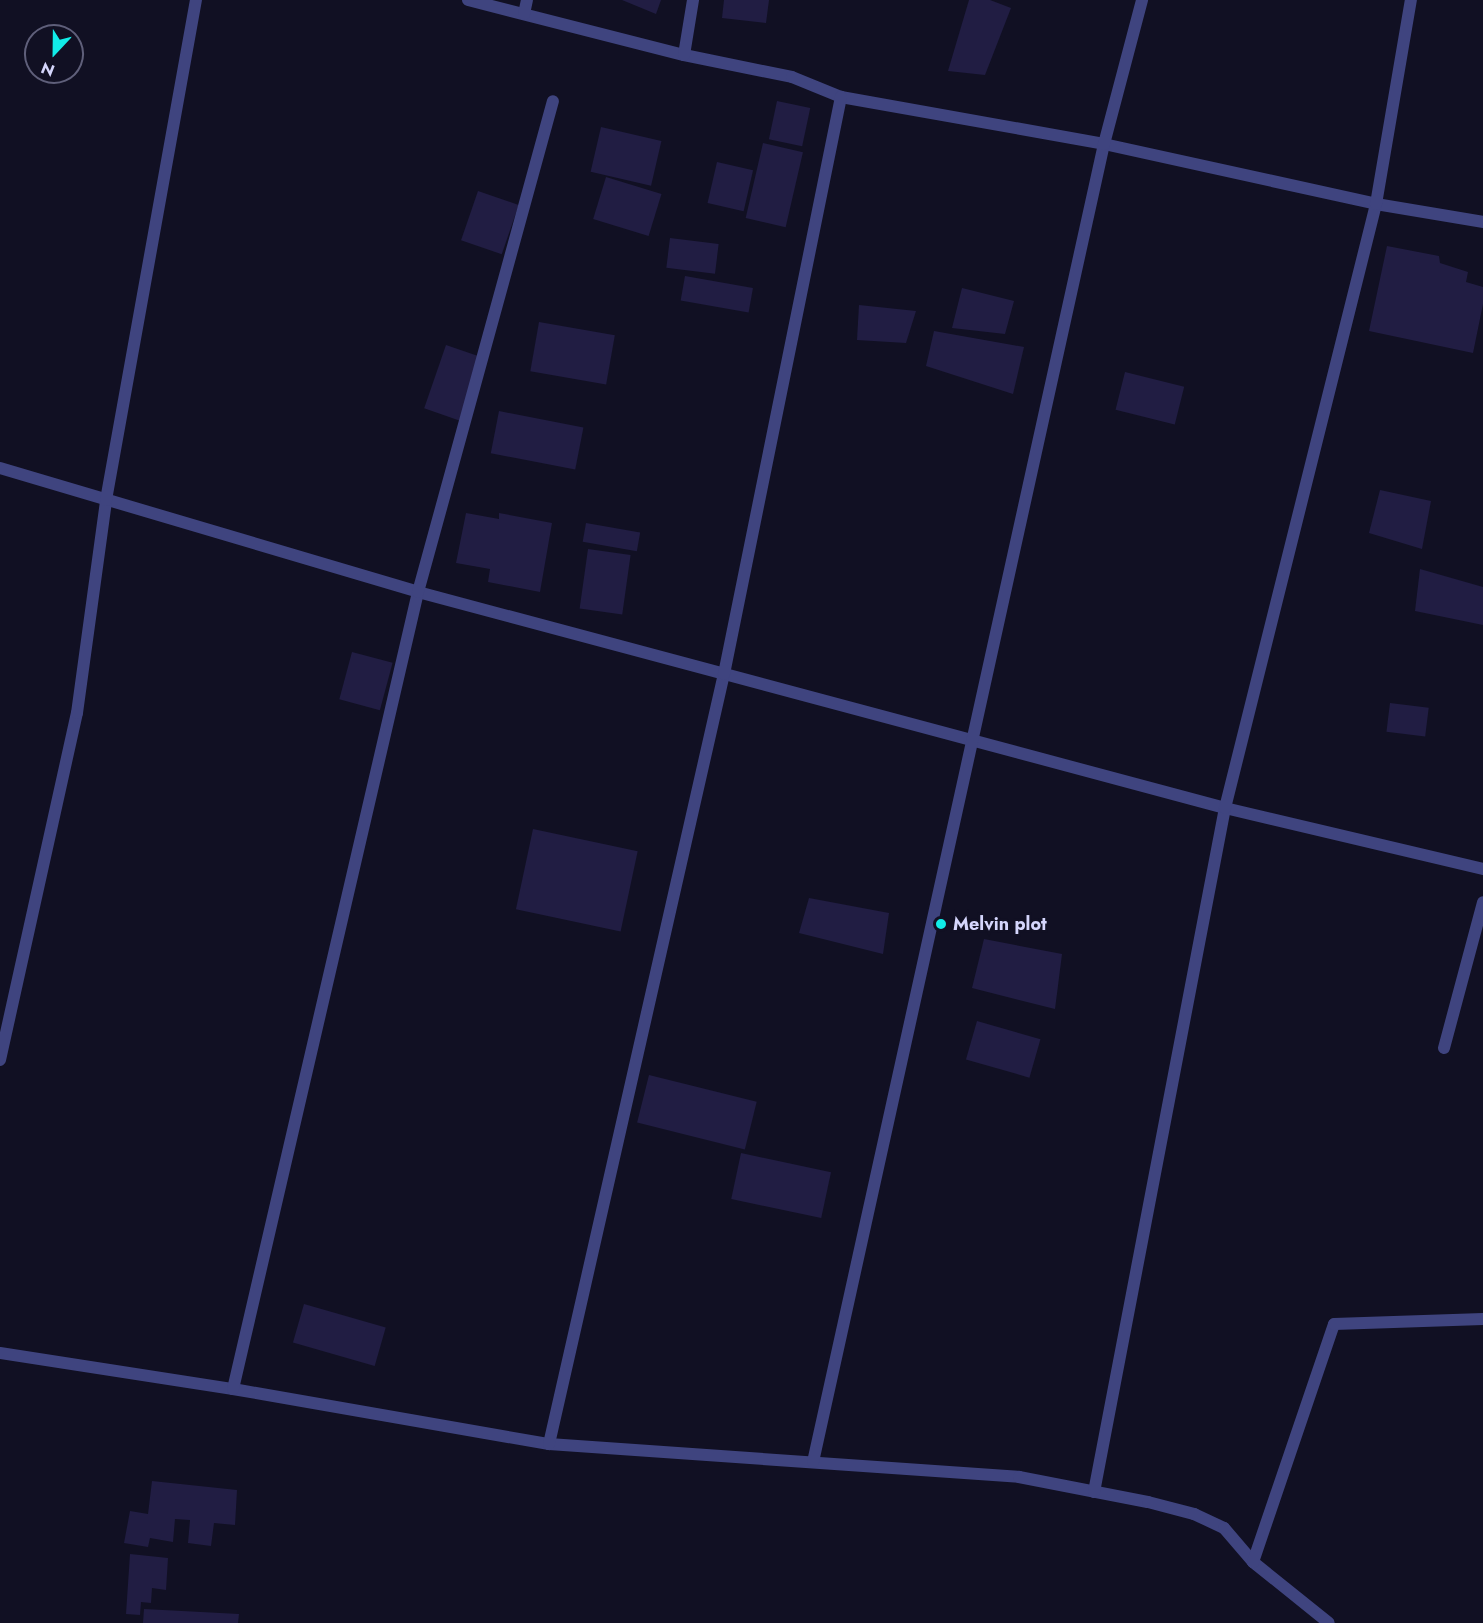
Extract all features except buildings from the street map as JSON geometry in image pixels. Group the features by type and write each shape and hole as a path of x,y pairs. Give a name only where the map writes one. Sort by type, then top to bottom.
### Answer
{"street":[{"path":"0,1060 77,713 106,500 195,0"},
{"path":"468,0 684,55 792,77 841,97 1104,144 1376,204 1483,222"},
{"path":"524,14 527,0"},
{"path":"684,55 693,0"},
{"path":"813,1462 1104,144 1142,0"},
{"path":"1094,1492 1225,808 1376,204 1411,0"},
{"path":"549,1444 724,674 841,97"},
{"path":"233,1389 418,592 553,101"},
{"path":"0,468 418,592 1225,808 1483,869"},
{"path":"1444,1048 1483,902"},
{"path":"1253,1562 1334,1324 1483,1319"},
{"path":"0,1353 233,1389 549,1444 1019,1477 1094,1492 1194,1514 1224,1528 1253,1562 1329,1623"}],"place":[{"name":"Melvin plot","path":"941,924"}]}
